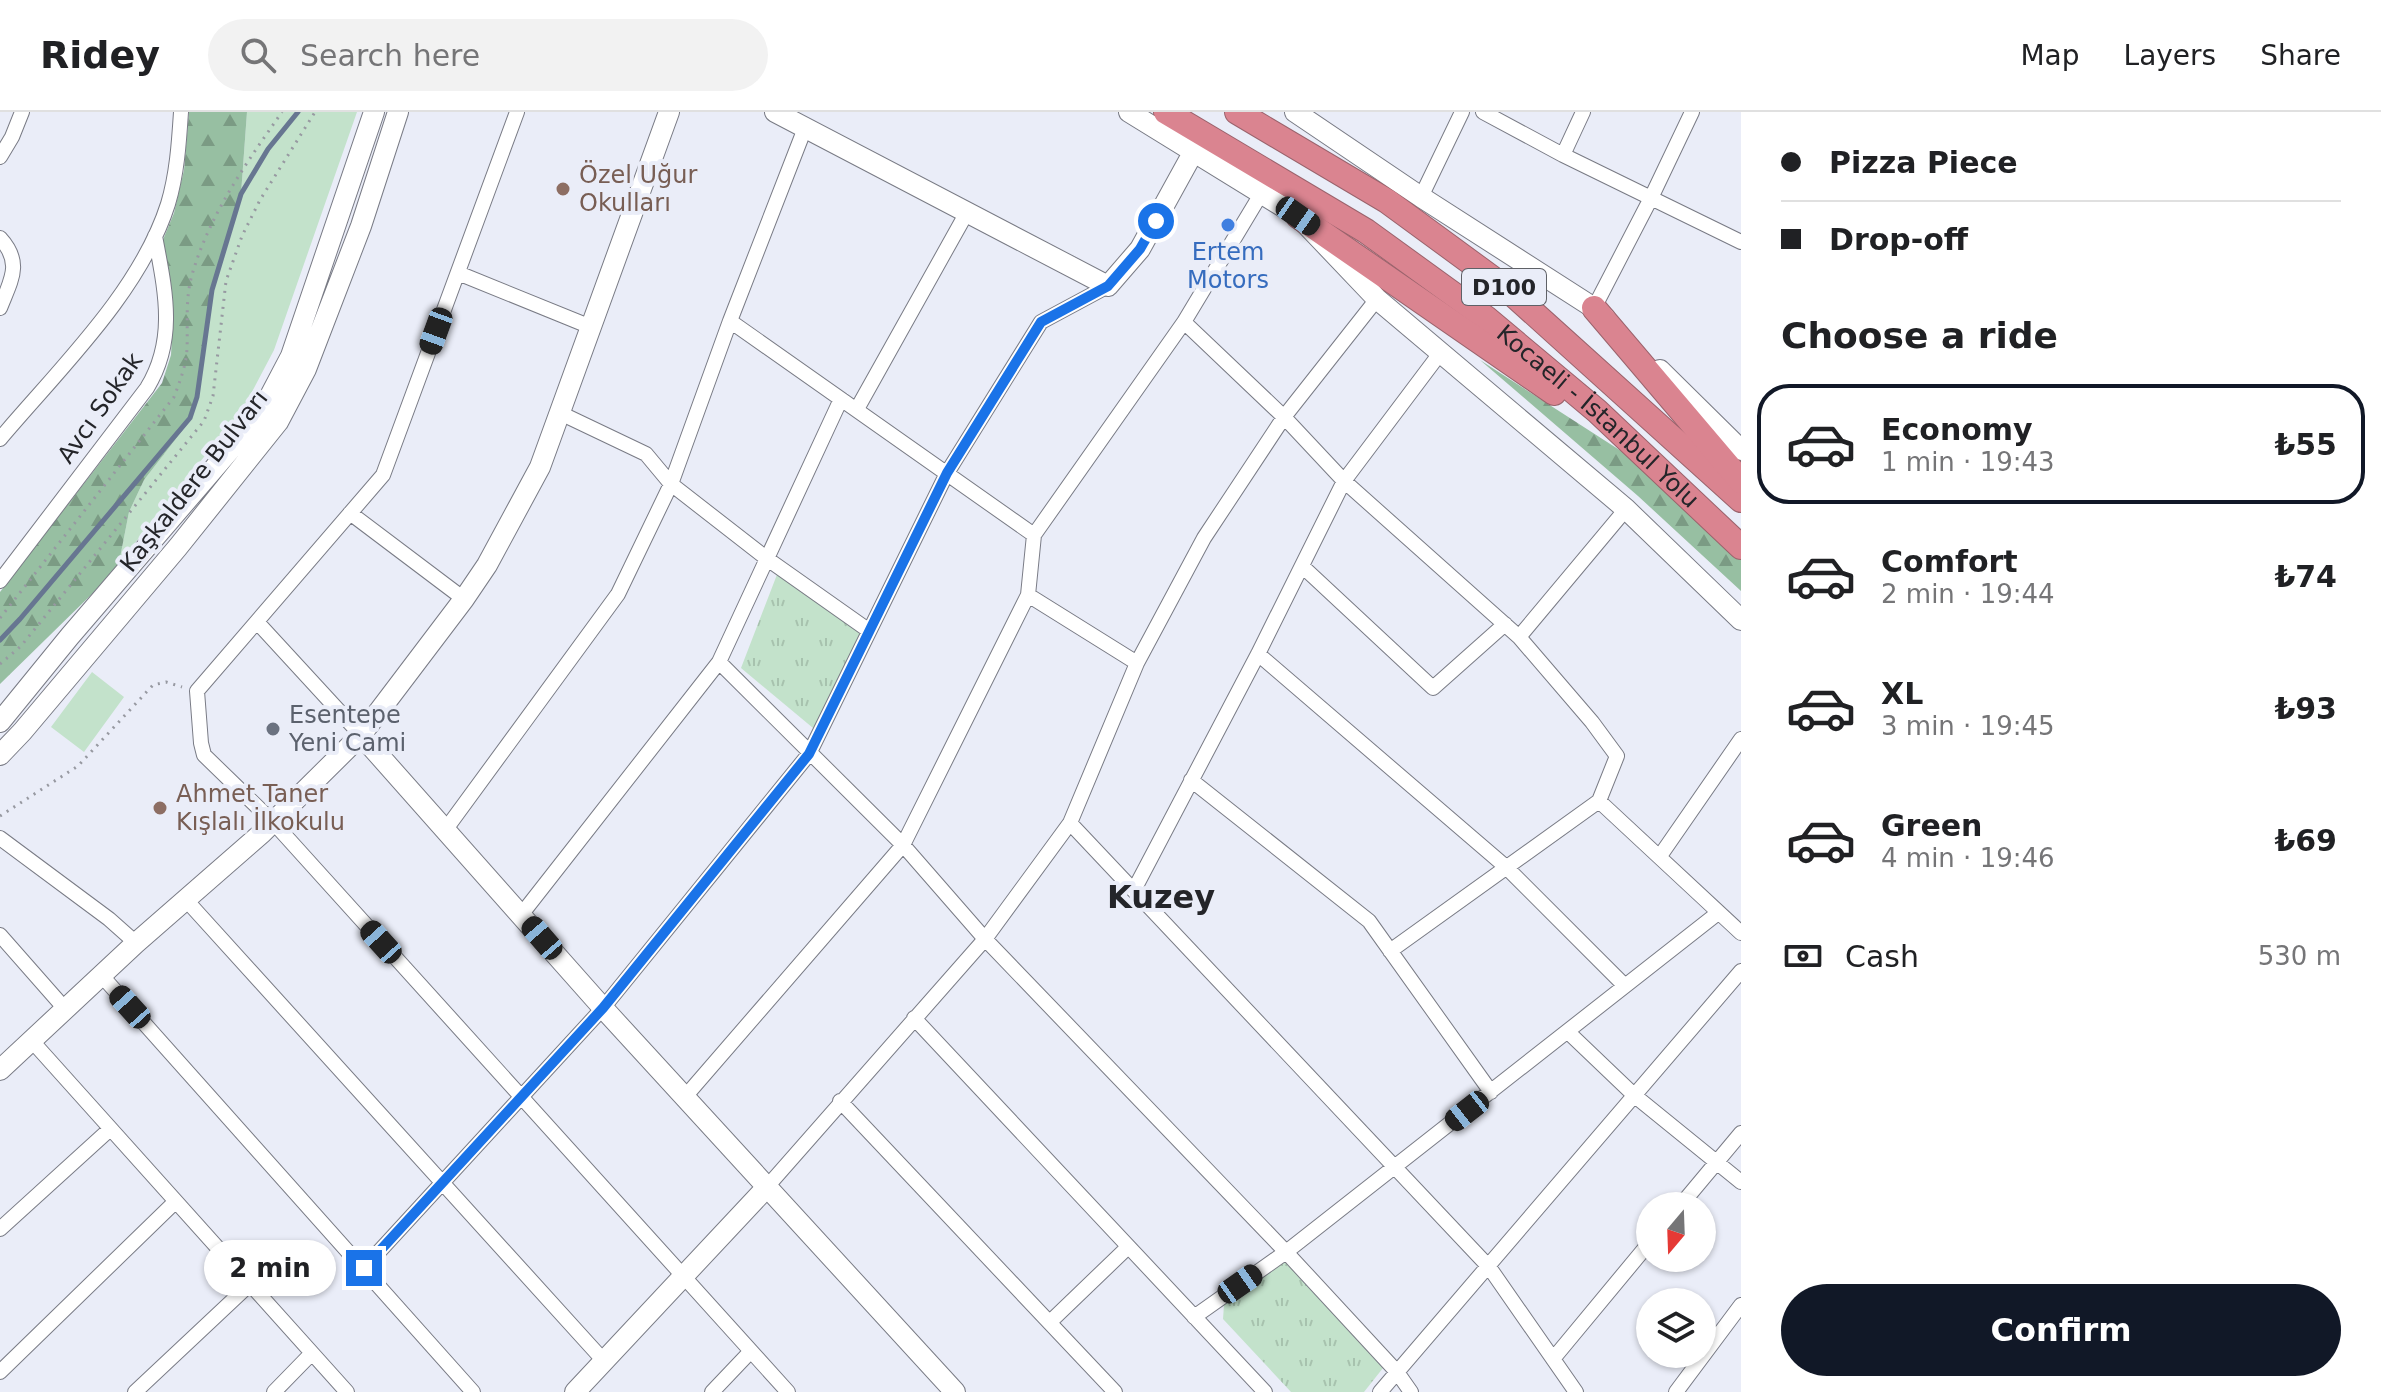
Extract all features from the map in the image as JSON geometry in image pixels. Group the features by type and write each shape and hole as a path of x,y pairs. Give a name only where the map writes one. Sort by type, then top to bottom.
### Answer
{"highway":[{"name":"Kocaeli - İstanbul Yolu","path":"1166,112 1378,240 1486,318 1597,411 1741,547"},
{"name":"D100","path":"1237,112 1387,201 1507,289 1741,500"},
{"path":"1298,216 1651,461"},
{"path":"1594,308 1741,481"}],"street":[{"path":"0,157 22,112"},
{"path":"0,439 108,310 155,236 173,186 181,112"},
{"name":"Kaşkaldere Bulvarı","path":"0,722 260,415 291,356 374,112"},
{"name":"Kaşkaldere Bulvarı","path":"0,755 137,596 278,422 306,369 361,226 398,112"},
{"path":"517,112 383,475 197,691 201,743 204,755 273,822 788,1392"},
{"path":"0,1070 136,943 273,822 361,735 464,599 487,565 540,467 669,112"},
{"path":"775,112 1108,286"},
{"path":"1129,112 1298,216 1377,299 1626,509 1741,620"},
{"path":"1295,112 1594,308 1741,450"},
{"path":"1421,197 1462,112"},
{"path":"1483,112 1563,155 1741,242"},
{"path":"1563,155 1583,112"},
{"path":"1594,308 1692,112"},
{"path":"446,829 618,594 671,484 805,128"},
{"path":"364,1268 603,1008 809,754 947,473 1041,322 1108,286 1140,249 1194,151"},
{"path":"684,1098 903,845 1028,595 1034,535 1184,322 1261,194"},
{"path":"857,409 966,214"},
{"name":"Avcı Sokak","path":"0,581 147,388 161,362 166,335 165,287 155,236"},
{"path":"0,238 12,254 14,265 0,308"},
{"path":"458,273 591,327"},
{"path":"575,1392 766,1188 985,939 1070,823 1137,663 1204,538 1284,417 1377,299"},
{"path":"730,321 1034,535"},
{"path":"1184,322 1284,417 1344,481 1519,637 1617,756 1599,801 1390,951"},
{"path":"1134,890 1258,654 1344,481 1441,352"},
{"path":"521,915 719,662 841,399"},
{"path":"560,413 646,454 671,484 766,558 868,630"},
{"path":"1519,637 1626,509"},
{"path":"350,513 464,599"},
{"path":"1302,566 1433,688 1505,624"},
{"path":"1028,595 1137,663"},
{"path":"257,622 446,829 684,1098 955,1392"},
{"path":"1258,654 1506,867 1624,985"},
{"path":"719,662 903,845 985,939 1286,1252 1397,1372 1411,1392"},
{"path":"1660,856 1739,748"},
{"path":"1191,780 1369,921 1491,1092"},
{"path":"1599,801 1741,933"},
{"path":"1070,823 1489,1267 1576,1392"},
{"path":"0,838 87,902 136,943"},
{"path":"187,901 604,1361"},
{"path":"1194,1317 1286,1252 1718,913"},
{"path":"0,935 66,1010"},
{"path":"1380,1392 1741,971"},
{"path":"102,976 473,1392"},
{"path":"914,1018 1265,1392"},
{"path":"1568,1032 1635,1096 1741,1182"},
{"path":"32,1041 347,1392"},
{"path":"840,1101 1115,1392"},
{"path":"0,1229 109,1130"},
{"path":"1691,1192 1741,1133"},
{"path":"0,1372 175,1202"},
{"path":"1050,1322 1128,1247"},
{"path":"1553,1359 1636,1259"},
{"path":"135,1392 249,1285"},
{"path":"1676,1392 1741,1305"},
{"path":"712,1392 751,1351"},
{"path":"274,1392 312,1353"}],"path":[{"path":"0,664 21,646 204,421 213,396 226,281 242,236 260,200 315,112"},
{"path":"0,816 78,766 153,685 166,682 197,691"}],"green space":[{"path":"189,112 247,112 241,194 212,290 197,397 189,422 144,480 129,512 119,563 93,593 0,684 0,592 162,383 171,355 173,318 162,242 174,213 184,170"},
{"path":"247,112 357,112 274,350 244,407 119,563 129,512 144,480 189,422 197,397 212,290 241,194"},
{"path":"1480,360 1649,469 1741,559 1741,591 1638,496"},
{"path":"778,572 865,637 819,733 741,668"},
{"path":"92,672 124,697 84,752 51,727"},
{"path":"1285,1260 1383,1368 1364,1392 1291,1392 1223,1319 1224,1305"}],"waterway":[{"path":"0,640 190,418 197,397 212,290 241,194 268,149 298,112"}],"place":[{"name":"Özel Uğur Okulları","path":"563,189"},
{"name":"Ertem Motors","path":"1228,225"},
{"name":"Esentepe Yeni Cami","path":"273,729"},
{"name":"Ahmet Taner Kışlalı İlkokulu","path":"160,808"}],"district":[{"name":"Kuzey","path":"1161,897"}],"route":[{"path":"364,1268 603,1008 809,754 947,473 1041,322 1108,286 1140,249 1156,221"}]}
